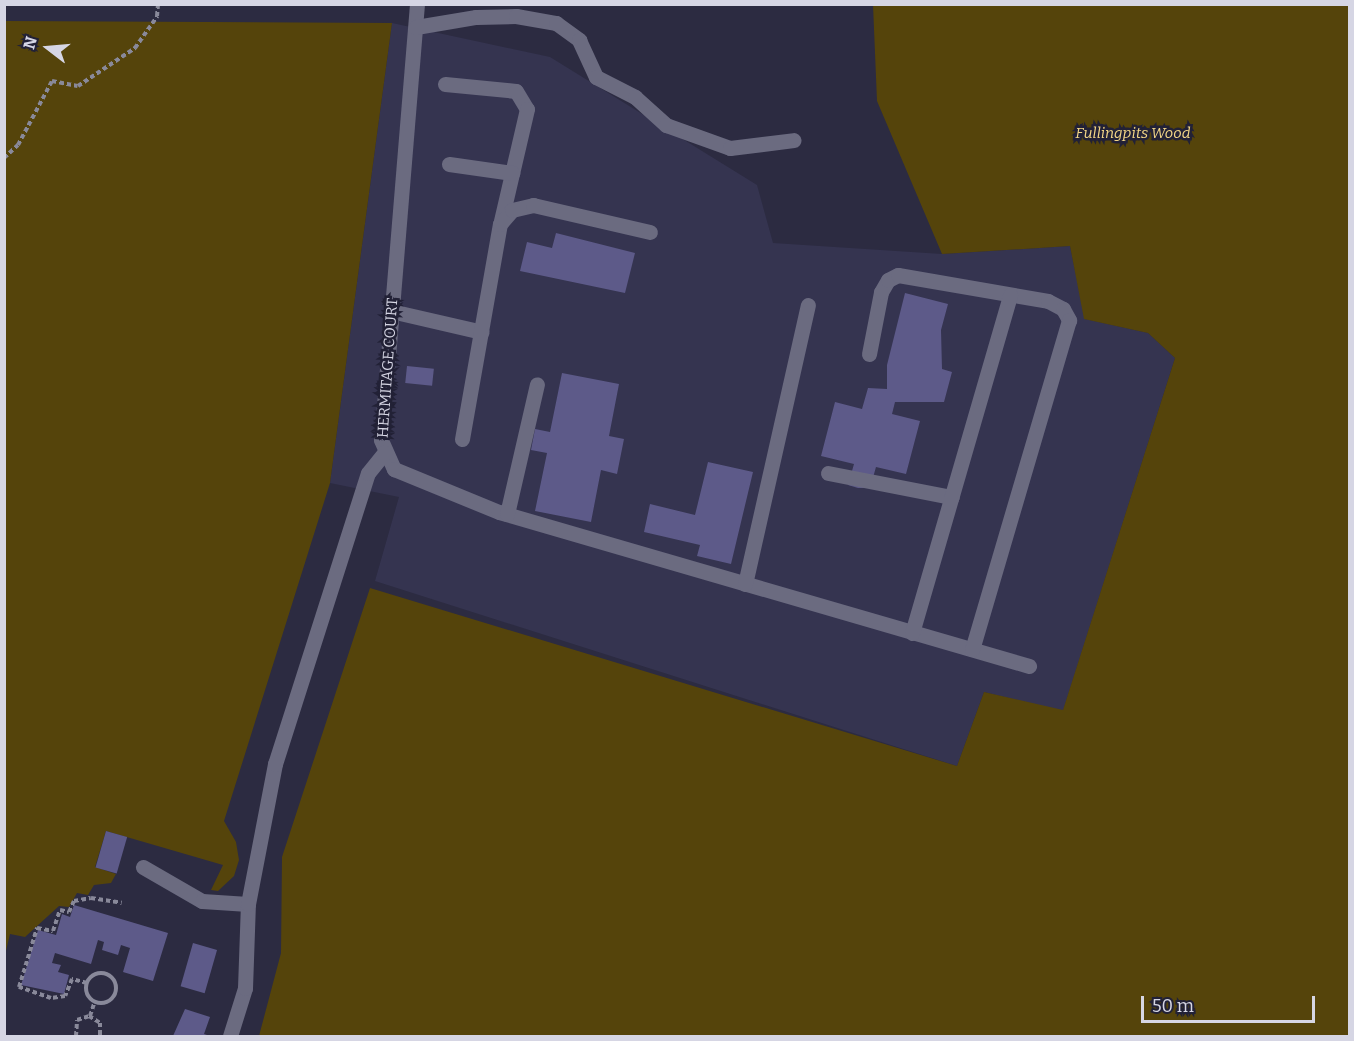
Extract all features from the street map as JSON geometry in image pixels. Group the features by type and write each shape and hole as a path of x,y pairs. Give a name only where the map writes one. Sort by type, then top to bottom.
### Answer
{"street":[{"name":"HERMITAGE COURT","path":"417,4 381,440 384,453 394,469 507,514 843,614 1029,666"},
{"path":"416,27 486,17 516,16 556,23 579,40 596,77 635,97 666,125 730,148 794,140"},
{"path":"445,84 516,91 527,109 500,224 462,439"},
{"path":"449,164 512,173"},
{"path":"500,224 512,210 533,205 650,232"},
{"path":"869,354 881,292 888,280 898,275 1048,301 1063,309 1069,320 972,649"},
{"path":"912,633 1010,295"},
{"path":"745,584 808,305"},
{"path":"391,312 482,332"},
{"path":"507,514 537,384"},
{"path":"230,1036 245,988 248,904 275,764 368,473 384,453"},
{"path":"828,473 952,497"},
{"path":"143,867 202,901 248,904"}],"path":[{"path":"4,158 18,145 52,81 78,86 135,48 158,16 158,4"},
{"path":"87,982 87,992 95,1001 105,1002 113,996 114,981 102,973 87,982 72,979 65,996 51,998 18,987 38,928 53,931 60,910 69,912 74,901 91,898 122,903"},
{"path":"90,1016 95,1001"},
{"path":"76,1036 77,1020 90,1016"},
{"path":"90,1016 100,1023 100,1036"}],"shaded area":[{"path":"392,23 550,57 757,185 773,243 942,254 1070,246 1085,319 1148,333 1175,358 1063,711 984,692 957,766 375,581 399,497 330,483"}],"green space":[{"name":"Fullingpits Wood","path":"873,5 1349,5 1349,1036 259,1036 281,953 282,857 370,588 957,766 984,692 1063,710 1175,358 1148,333 1084,319 1070,246 942,254 877,101"},
{"path":"5,21 392,23 330,483 224,821 236,842 239,860 234,876 218,891 211,890 223,865 106,831 95,867 116,874 111,883 94,885 88,895 77,893 69,907 59,906 25,937 10,934 5,955"}],"building":[{"path":"556,233 635,253 625,293 520,271 527,242 552,248"},
{"path":"905,293 948,304 941,330 942,369 952,372 944,402 895,402 892,414 920,421 906,474 876,467 870,488 858,488 848,485 854,464 821,456 835,402 862,409 868,388 887,389 887,365"},
{"path":"407,366 434,369 432,386 405,383"},
{"path":"562,373 619,384 609,436 624,439 617,474 601,470 591,522 535,511 547,453 531,450 535,429 550,432"},
{"path":"708,462 753,472 731,564 697,556 700,545 644,532 650,504 695,515"},
{"path":"106,831 127,837 117,874 96,868"},
{"path":"74,905 168,933 153,981 123,972 130,948 121,945 118,955 102,950 104,942 98,940 91,964 55,953 52,963 61,965 58,972 69,975 64,994 21,985 38,930 56,935 62,914 70,917"},
{"path":"193,943 217,950 205,993 181,986"},
{"path":"185,1009 210,1017 204,1034 210,1036 173,1036"}]}
